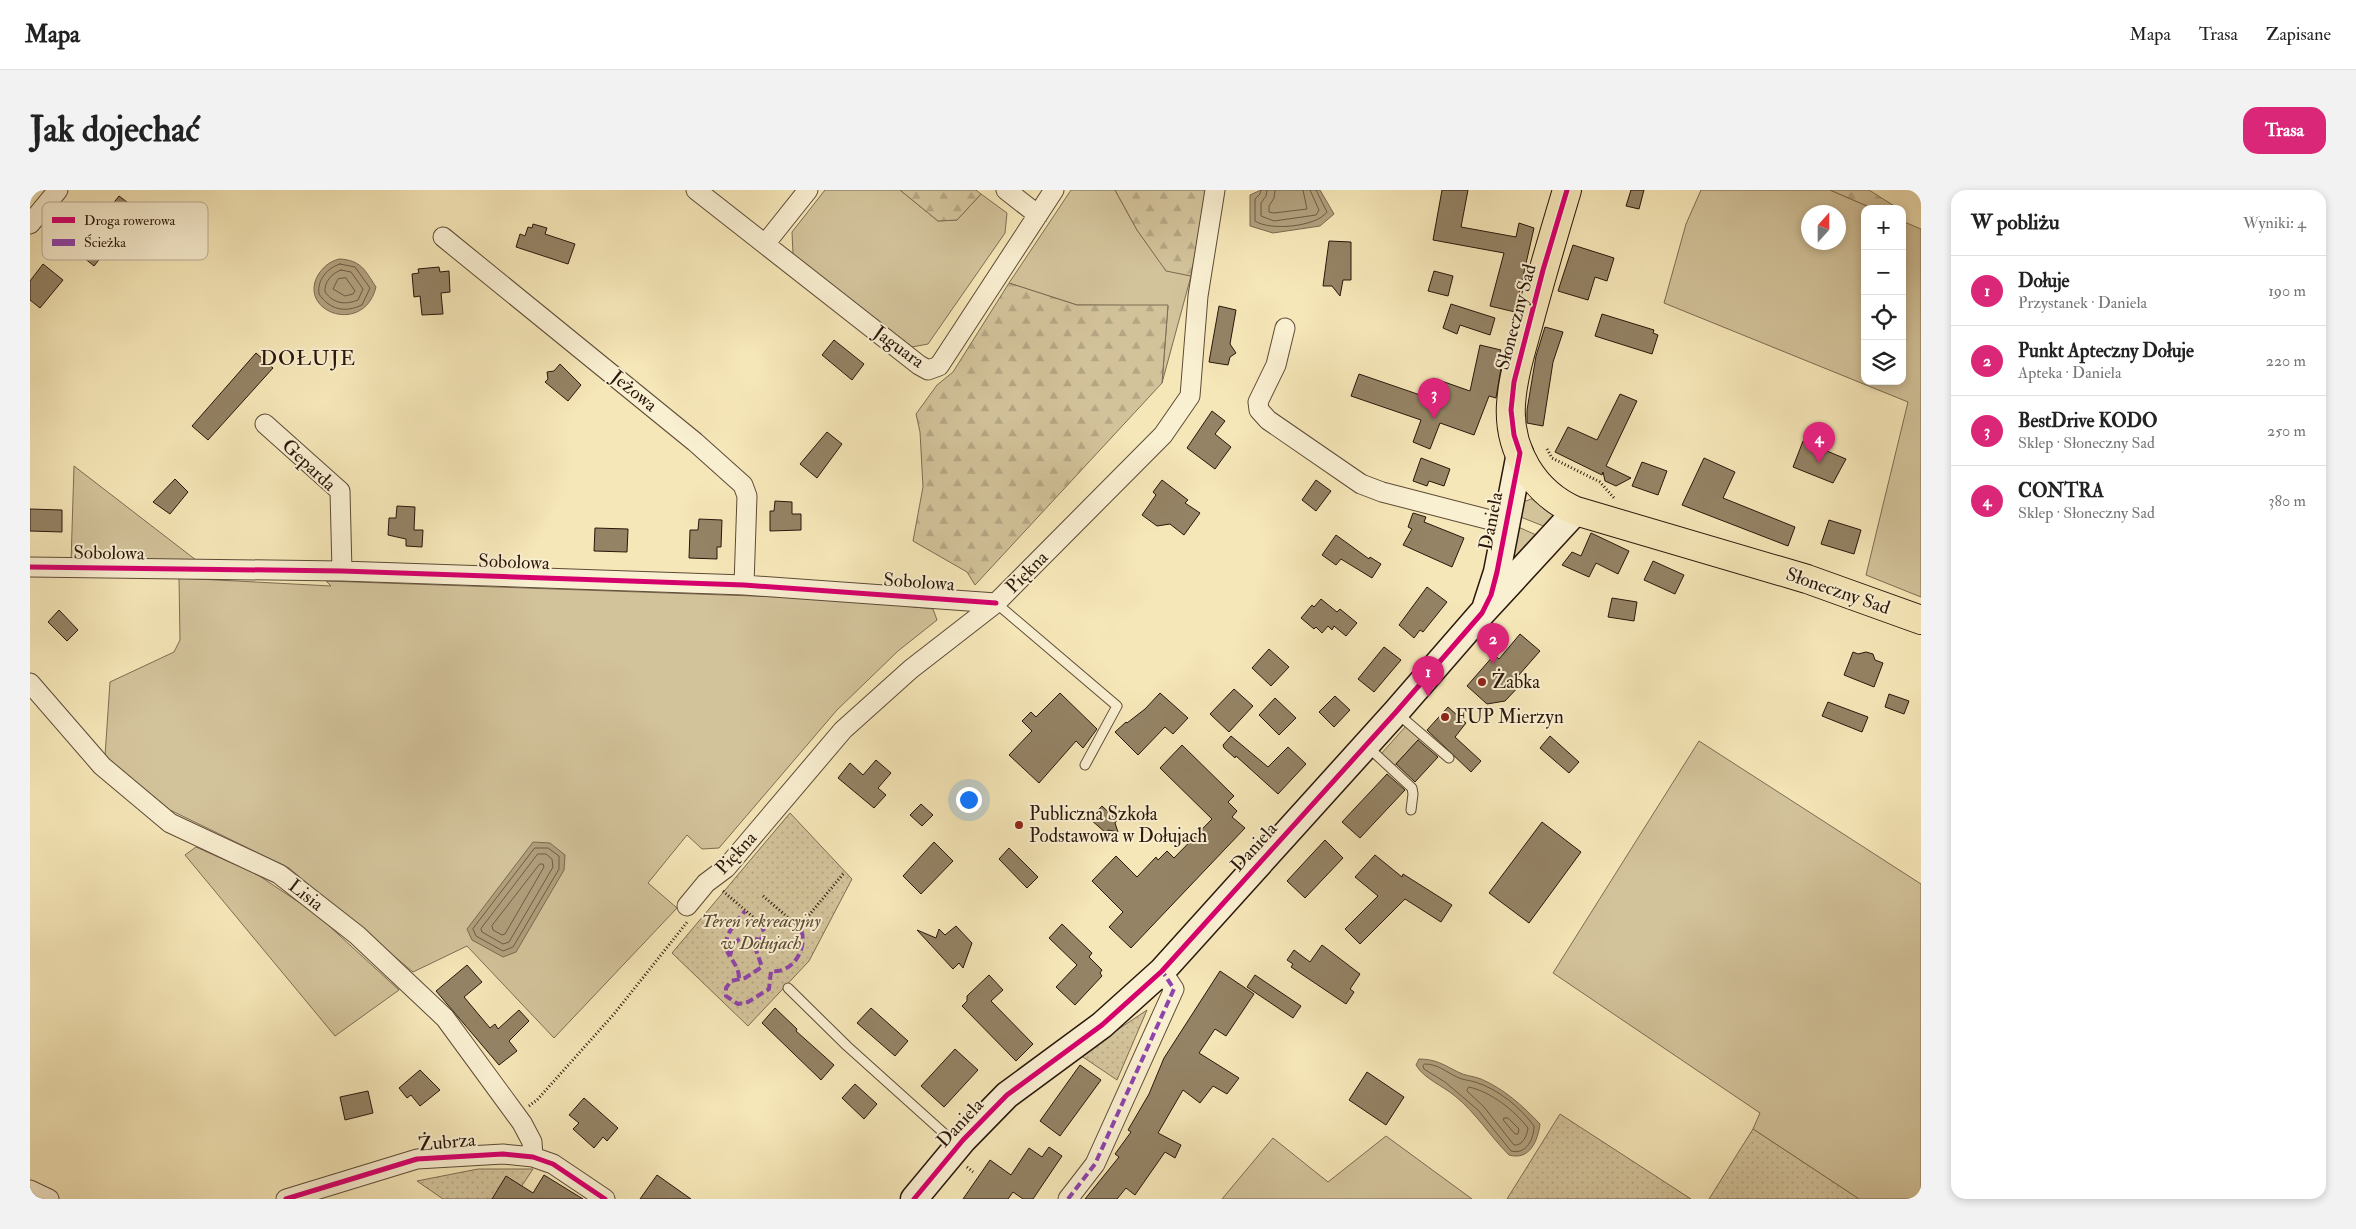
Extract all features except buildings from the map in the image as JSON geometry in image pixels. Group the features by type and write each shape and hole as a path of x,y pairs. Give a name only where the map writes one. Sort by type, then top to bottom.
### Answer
{"main road":[{"name":"Słoneczny Sad","path":"1567,190 1514,382 1512,416 1520,453 1528,471 1539,486 1555,500 1576,511 1807,579 1921,620"}],"street":[{"path":"48,202 58,190"},
{"name":"Jaguara","path":"696,190 928,370 939,366 1054,190"},
{"path":"765,244 808,190"},
{"path":"1006,190 1038,215"},
{"name":"Piękna","path":"689,912 706,884 726,868 843,730 911,669 996,603 1163,435 1190,396 1198,296 1214,190"},
{"path":"30,224 42,209"},
{"name":"Jeżowa","path":"443,237 696,442 743,484 747,496 744,585"},
{"name":"Daniela","path":"1285,328 1276,365 1258,402 1259,410 1268,420 1361,484 1382,492 1506,524"},
{"name":"Geparda","path":"265,424 340,491 342,571"},
{"name":"Daniela","path":"1482,613 1494,586 1520,453"},
{"name":"Daniela","path":"914,1199 981,1120 1013,1090 1102,1024 1162,971 1396,712 1482,613 1576,511"},
{"name":"Sobolowa","path":"30,567 342,571 744,585 996,603"},
{"name":"Lisia","path":"30,684 102,766 170,823 279,874 357,935 384,960 445,1018 522,1123 532,1142 533,1157"},
{"path":"1068,1199 1095,1164 1174,989 1162,971"},
{"name":"Żubrza","path":"286,1199 417,1159 475,1154 514,1154 533,1157 560,1168 605,1199"}],"lane":[{"path":"996,603 1117,706 1084,765"},
{"path":"1396,712 1449,758"},
{"path":"1366,745 1412,788 1411,810"},
{"path":"788,988 847,1046 958,1146"}],"path":[{"path":"1547,449 1552,458 1600,482 1614,498"},
{"path":"762,896 799,927 844,873"},
{"path":"715,890 724,891 761,924"},
{"path":"523,1111 537,1100 614,1014 689,912"}],"green space":[{"path":"825,190 900,190 938,221 957,220 981,194 1007,213 1005,233 928,344 912,347 793,254 792,232"},
{"path":"900,190 976,190 981,194 957,220 938,221"},
{"path":"1071,190 1115,190 1137,230 1166,270 1191,276 1162,383 1168,306 1077,305 1009,283"},
{"path":"1115,190 1207,190 1191,276 1166,271 1137,230"},
{"path":"1701,190 1830,190 1865,205 1861,205 1861,383 1664,303 1686,224"},
{"path":"1830,190 1869,190 1893,205 1865,205"},
{"path":"1906,223 1921,229 1921,597 1866,575 1908,402 1866,385 1906,385"},
{"path":"1009,283 1077,305 1168,305 1162,383 975,585 967,572 913,541 923,487 920,432 916,414 937,385 953,372"},
{"path":"74,466 205,567 71,563"},
{"path":"1536,499 1554,512 1551,529 1518,516 1523,502"},
{"path":"1516,526 1543,538 1510,562"},
{"path":"179,578 331,586 326,581 838,599 933,609 937,620 898,651 837,710 719,848 702,849 687,835 648,883 677,908 554,1038 467,946 413,972 289,868 170,810 105,756 110,682 174,652 180,640"},
{"path":"1406,726 1420,738 1394,766 1381,754"},
{"path":"1699,741 1921,884 1921,1199 1859,1199 1753,1129 1760,1113 1553,973"},
{"name":"Teren rekreacyjny w Dołujach","path":"790,813 852,879 809,961 748,1026 672,953"},
{"path":"196,847 258,875 315,913 399,990 335,1036 185,855"},
{"path":"1147,1010 1117,1080 1080,1055"},
{"path":"1560,1114 1691,1199 1507,1199"},
{"path":"1753,1129 1859,1199 1709,1199"},
{"path":"1386,1136 1472,1199 1222,1199 1273,1138 1328,1182"},
{"path":"478,1169 533,1169 513,1199 443,1199 417,1181"}],"water":[{"path":"1261,190 1320,190 1334,214 1320,226 1273,233 1250,226 1250,195"},
{"path":"339,259 353,261 362,267 376,287 369,302 359,311 347,314 335,313 324,308 317,299 314,288 318,275 322,269"},
{"path":"533,842 550,843 565,855 564,870 516,952 503,957 472,940 467,929"},
{"path":"1419,1059 1435,1061 1461,1073 1481,1079 1512,1098 1540,1124 1532,1148 1522,1155 1509,1155 1463,1103 1419,1070 1416,1065"}],"marked path":[{"path":"739,978 737,968 728,953 726,941 731,930 745,911"},
{"path":"761,924 764,932 756,950 762,967 745,978 731,981 726,988 726,996 738,1004 748,1002 769,989 771,971 779,971 792,964 797,958 802,944 803,936 801,929"},
{"path":"730,956 736,941 748,937 759,940"},
{"path":"1068,1199 1095,1164 1174,989 1162,971"}],"cycle path":[{"path":"914,1199 963,1140 1007,1095 1102,1025 1162,971 1396,712 1482,613 1491,595 1497,572 1520,453 1514,435 1511,410 1514,382 1543,270 1567,190"},
{"path":"30,567 342,571 744,585 996,603"},
{"path":"286,1199 417,1159 503,1154 533,1157 553,1164 605,1199"}],"place":[{"name":"BestDrive KODO","path":"1434,419"},
{"name":"CONTRA","path":"1819,463"},
{"name":"Punkt Apteczny Dołuje","path":"1493,664"},
{"name":"Żabka","path":"1482,682"},
{"name":"Dołuje","path":"1428,697"},
{"name":"FUP Mierzyn","path":"1445,717"},
{"name":"Publiczna Szkoła Podstawowa w Dołujach","path":"1019,825"}],"district":[{"name":"DOŁUJE","path":"308,358"}]}
